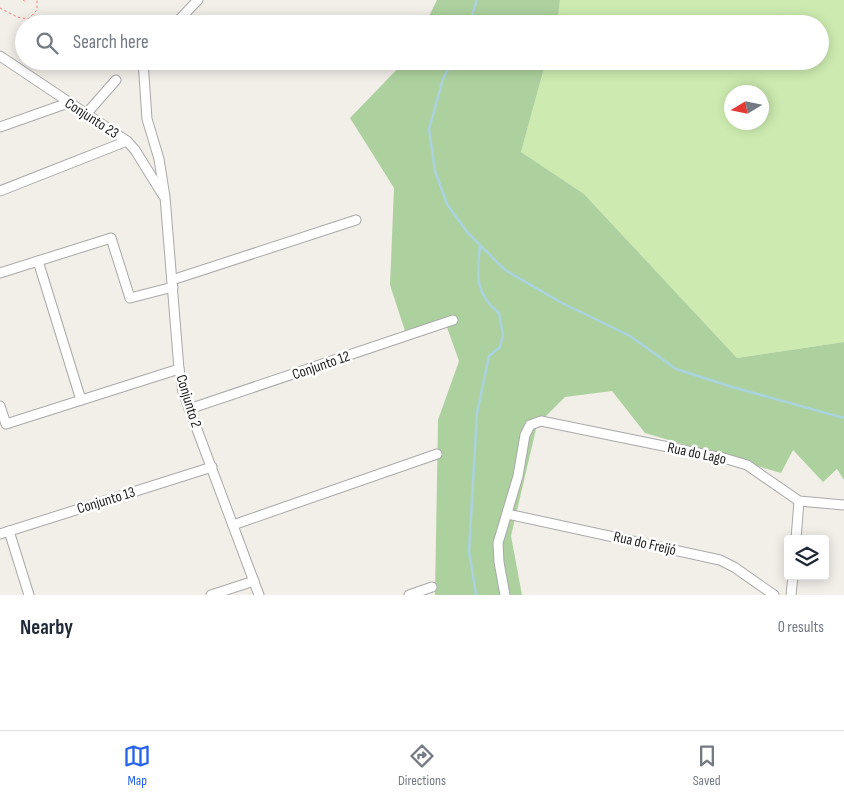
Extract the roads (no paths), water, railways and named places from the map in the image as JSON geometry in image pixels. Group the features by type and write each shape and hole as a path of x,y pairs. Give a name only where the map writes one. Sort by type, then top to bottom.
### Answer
{"street":[{"path":"184,15 198,0"},
{"name":"Conjunto 23","path":"0,56 15,66"},
{"name":"Conjunto 23","path":"20,70 127,141 136,150 165,198"},
{"name":"Conjunto 2","path":"144,70 147,119 159,159 165,198 179,369 189,410 259,595"},
{"path":"86,114 116,80"},
{"path":"0,127 68,103"},
{"path":"0,192 127,141"},
{"path":"0,273 111,238 130,298 356,220"},
{"path":"38,261 81,400"},
{"name":"Conjunto 12","path":"189,410 453,320"},
{"path":"0,406 6,424 179,369"},
{"name":"Rua do Lago","path":"507,514 518,476 525,435 530,425 541,421 747,465 799,501"},
{"path":"233,525 437,454"},
{"name":"Conjunto 13","path":"5,532 212,467"},
{"path":"796,535 799,501 844,505"},
{"path":"505,595 499,562 498,543 507,514"},
{"name":"Rua do Freijó","path":"507,514 720,560 734,567 774,595"},
{"path":"5,532 29,595"},
{"path":"791,595 793,580"},
{"path":"211,595 254,581"},
{"path":"409,595 432,587"}],"waterway":[{"path":"472,15 477,0"},
{"path":"448,70 443,79 429,129 435,171 447,204 467,232 505,270 560,302 630,336 676,369 732,387 844,418"},
{"path":"476,595 469,551 477,413 489,356 500,347 503,335 499,313 491,306 481,290 478,274 480,245"}]}
